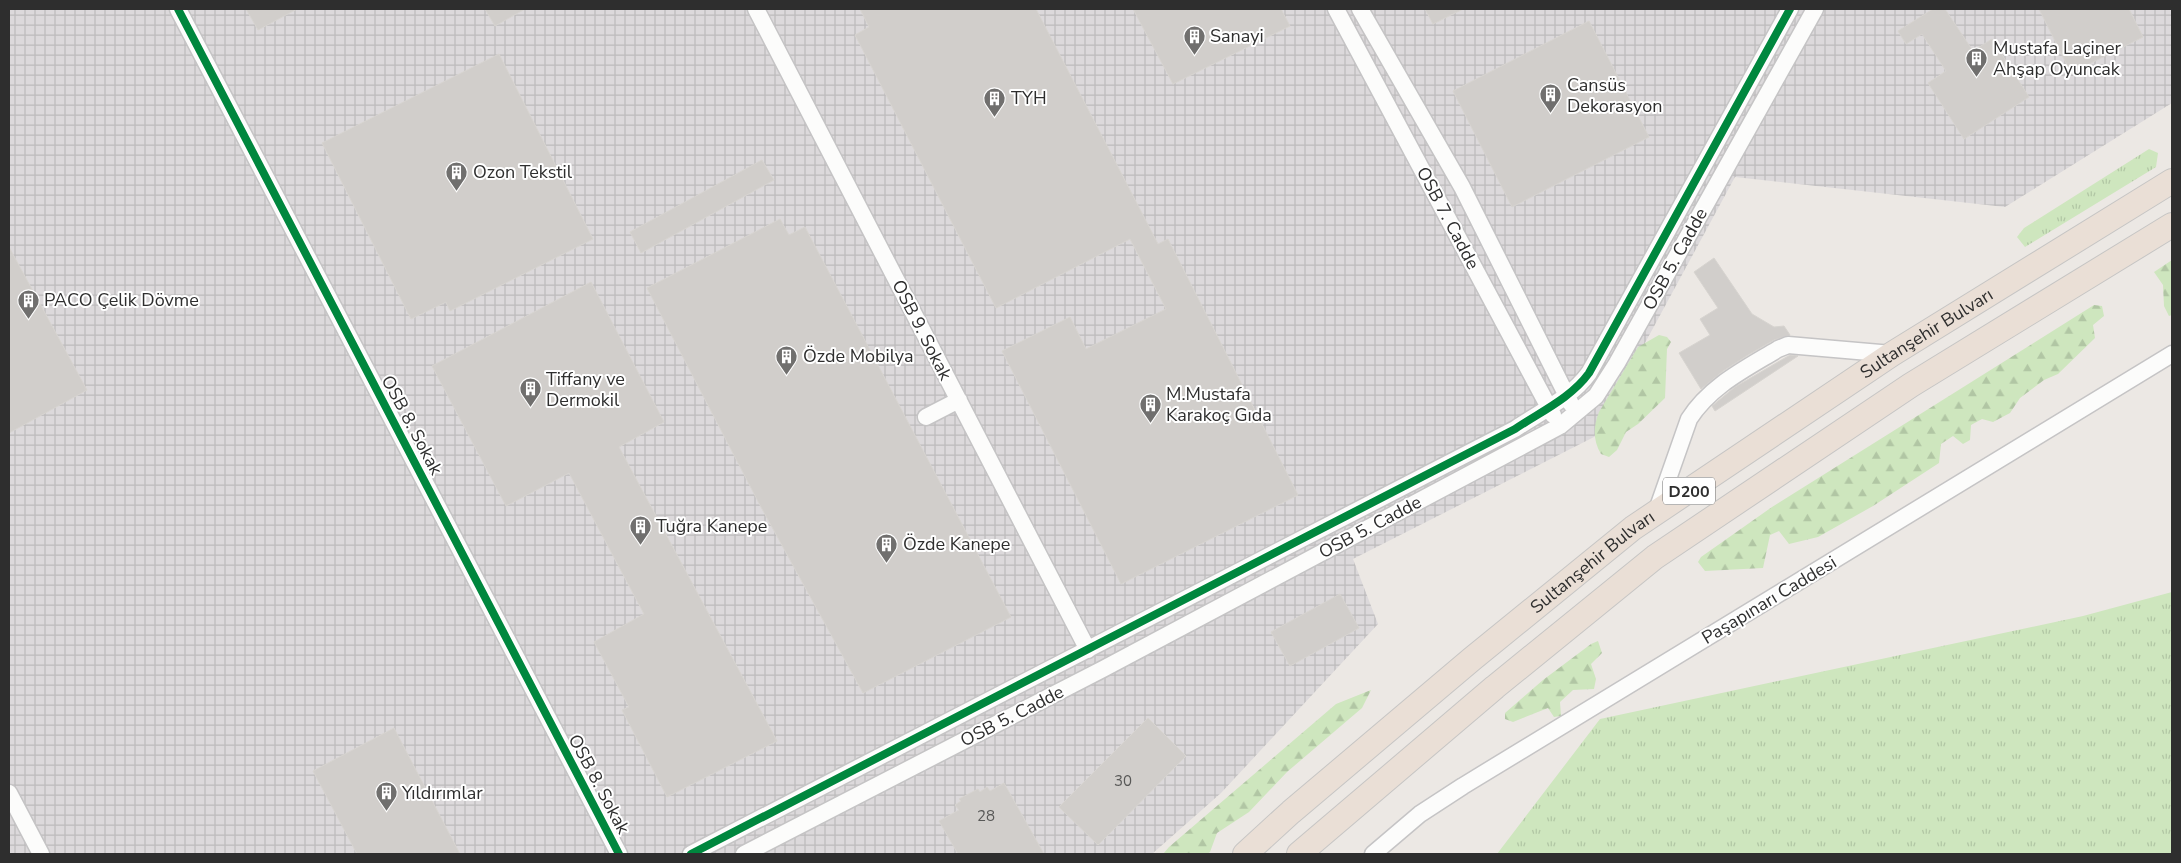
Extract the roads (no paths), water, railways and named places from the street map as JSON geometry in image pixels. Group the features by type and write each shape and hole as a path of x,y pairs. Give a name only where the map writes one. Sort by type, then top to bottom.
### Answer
{"highway":[{"name":"Sultanşehir Bulvarı","path":"1245,854 1291,812 1633,528 1892,354 2172,181"},
{"name":"Sultanşehir Bulvarı","path":"1299,854 1488,693 1654,557 1912,385 2172,225"}],"street":[{"name":"OSB 8. Sokak","path":"178,9 619,854"},
{"name":"OSB 9. Sokak","path":"756,9 1088,650"},
{"name":"OSB 7. Cadde","path":"1336,9 1548,407 1560,426"},
{"name":"OSB 7. Cadde","path":"1360,9 1462,187 1566,396 1577,414"},
{"path":"691,854 1515,429 1566,396 1581,384 1589,373 1790,9"},
{"name":"OSB 5. Cadde","path":"744,854 1103,669 1560,426 1577,414 1596,396 1617,363 1815,9"},
{"path":"1656,513 1689,419 1697,406 1715,388 1778,349 1788,345 1892,354"},
{"name":"Paşapınarı Caddesi","path":"1373,854 1420,814 1463,786 2172,354"},
{"path":"926,417 959,400"},
{"path":"9,793 41,854"}],"place":[{"name":"Sanayi","path":"1194,55"},
{"name":"Mustafa Laçiner Ahşap Oyuncak","path":"1977,77"},
{"name":"Cansüs Dekorasyon","path":"1551,114"},
{"name":"TYH","path":"995,117"},
{"name":"Ozon Tekstil","path":"457,191"},
{"name":"PACO Çelik Dövme","path":"28,319"},
{"name":"Özde Mobilya","path":"787,375"},
{"name":"Tiffany ve Dermokil","path":"530,408"},
{"name":"M.Mustafa Karakoç Gıda","path":"1150,423"},
{"name":"Tuğra Kanepe","path":"640,545"},
{"name":"Özde Kanepe","path":"887,563"},
{"name":"Yıldırımlar","path":"386,812"}]}
